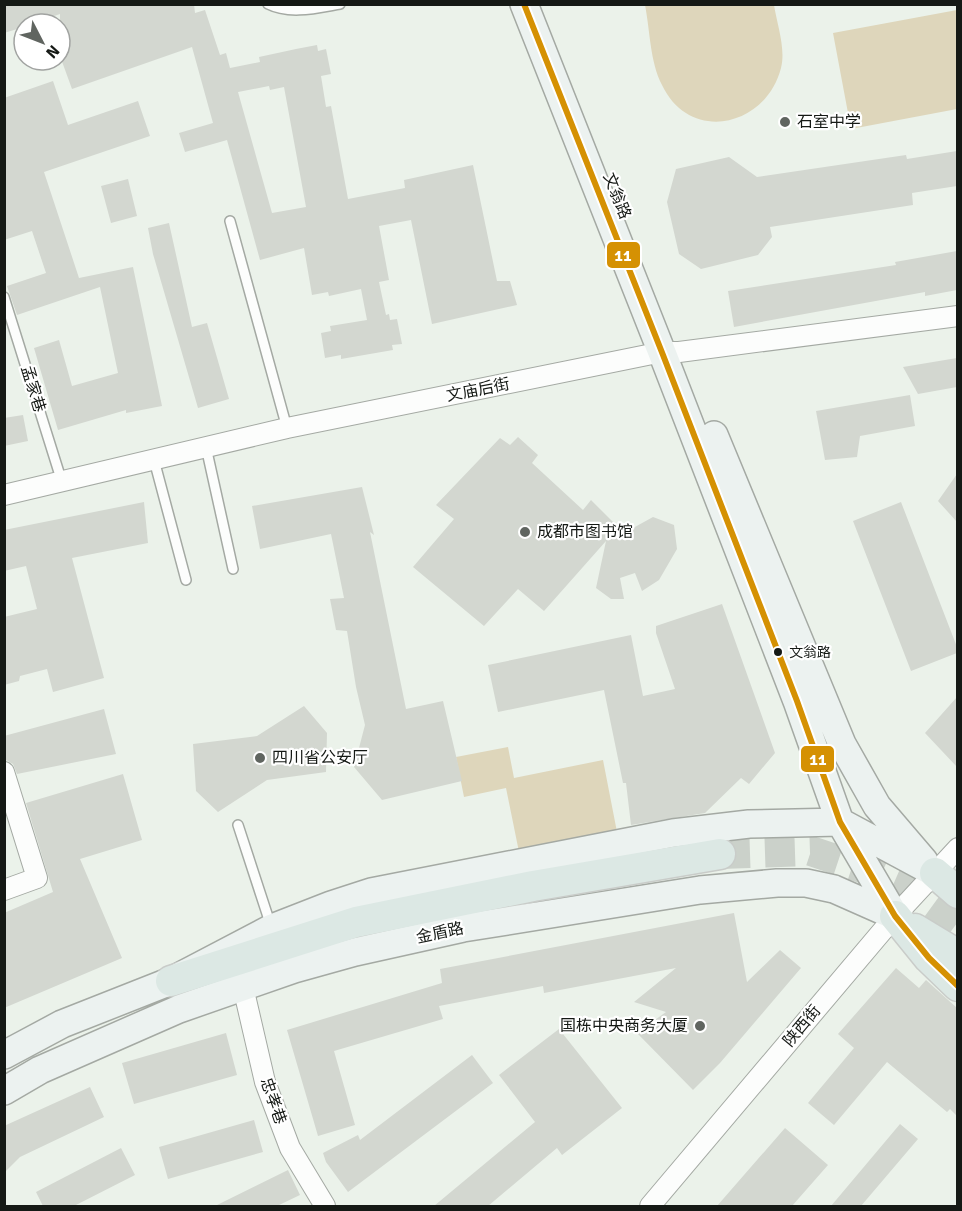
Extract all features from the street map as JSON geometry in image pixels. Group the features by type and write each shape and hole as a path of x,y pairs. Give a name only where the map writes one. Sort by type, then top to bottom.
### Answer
{"main road":[{"name":"文翁路","path":"524,4 671,352 842,744 877,806 935,873 957,893"},
{"name":"文翁路","path":"542,4 671,352 840,822 895,916 929,958 957,986"},
{"name":"金盾路","path":"171,981 272,928 371,892 673,833 749,824 840,822 935,873"},
{"name":"金盾路","path":"4,1055 62,1024 171,981 356,922 533,886 720,854"},
{"name":"金盾路","path":"4,1091 40,1070 179,1008 356,952 463,928 700,890 806,883 834,889 895,916"},
{"name":"文翁路","path":"895,916 957,955"}],"street":[{"name":"文庙后街","path":"4,495 287,428 671,352 957,316"},
{"path":"4,772 37,878 4,890"},
{"name":"陕西街","path":"650,1206 895,916 957,848"},
{"name":"忠孝巷","path":"243,987 265,1082 290,1148 325,1206"}],"lane":[{"path":"268,4 276,8 301,10 340,4"},
{"path":"230,221 287,428"},
{"name":"孟家巷","path":"4,297 62,482"},
{"path":"206,447 233,569"},
{"path":"154,460 186,580"},
{"path":"238,825 272,928"}],"shaded area":[{"path":"645,5 774,5 782,61 773,88 760,104 744,115 726,121 708,121 690,116 675,104 658,76"},
{"path":"957,10 957,109 851,129 833,33"},
{"path":"508,747 514,778 603,760 617,832 519,852 506,788 464,797 456,757"}],"building":[{"path":"4,4 194,4 195,13 205,10 220,55 226,53 230,68 260,62 259,57 296,49 317,45 318,51 326,49 331,74 321,76 326,107 331,106 348,199 405,188 404,180 473,165 497,281 510,281 517,305 432,324 411,220 379,226 389,280 379,282 386,315 389,314 390,320 397,319 402,344 392,345 393,350 341,359 341,355 325,358 321,333 331,331 330,326 367,320 361,289 329,296 328,292 312,295 304,248 260,260 227,140 185,152 179,133 213,123 192,47 72,89 66,72 72,72 72,12 12,12 12,31 4,33","holes":["269,86 270,90 284,87 306,207 272,213 238,92"]},
{"path":"53,81 68,125 138,101 150,136 44,172 79,278 133,267 162,406 126,413 126,410 58,430 34,348 59,340 72,386 118,373 100,287 17,315 7,286 46,273 32,231 4,240 4,98"},
{"path":"957,151 957,186 912,193 913,205 770,227 772,237 758,255 701,269 679,254 667,202 676,169 729,157 757,177 906,155 907,159"},
{"path":"128,179 137,216 111,223 101,186"},
{"path":"169,223 192,327 207,323 229,399 198,408 153,254 148,228"},
{"path":"957,251 957,290 925,296 925,292 734,327 728,291 896,265 895,262"},
{"path":"957,358 957,387 918,394 903,367"},
{"path":"910,395 915,426 860,436 857,457 825,460 816,411"},
{"path":"23,415 28,441 4,446 4,418"},
{"name":"成都市图书馆","path":"518,437 538,455 532,463 583,510 591,500 624,533 653,517 674,525 677,549 659,580 642,591 635,573 620,578 624,599 611,599 596,588 606,541 544,611 518,589 484,626 413,567 454,519 436,505 500,438 510,445"},
{"path":"957,474 957,522 938,501"},
{"path":"362,487 374,535 370,532 406,709 443,701 462,781 382,800 354,767 365,725 347,631 336,630 330,599 344,598 331,534 260,549 252,506"},
{"path":"144,502 148,543 72,558 104,678 53,692 47,669 20,676 19,681 4,685 4,617 37,609 26,566 4,571 4,530"},
{"path":"901,502 957,647 957,653 911,671 853,521"},
{"path":"722,604 775,753 749,784 741,778 705,813 631,825 626,783 623,783 604,690 498,712 488,665 631,635 643,696 675,689 656,633 656,626"},
{"path":"957,697 957,767 925,733"},
{"name":"四川省公安厅","path":"304,706 327,733 326,772 267,780 218,812 196,791 193,744 257,736"},
{"path":"104,709 116,754 17,774 13,764 6,760 4,736"},
{"path":"123,774 142,840 80,859 122,958 4,1008 4,913 53,892 26,803"},
{"path":"734,913 747,982 780,950 801,968 720,1063 693,1090 637,1033 666,1012 634,1002 676,968 544,993 543,986 439,1006 443,1019 334,1051 355,1125 318,1136 287,1030 442,983 440,969"},
{"path":"896,968 919,988 926,980 957,1008 957,1116 950,1109 947,1112 887,1062 834,1125 808,1103 854,1048 838,1034"},
{"path":"559,1029 622,1108 562,1155 557,1148 488,1206 434,1206 535,1122 499,1075"},
{"path":"226,1033 237,1075 134,1104 122,1063"},
{"path":"472,1055 493,1083 348,1192 326,1162 323,1153 358,1135 360,1140"},
{"path":"90,1087 104,1117 20,1157 4,1173 4,1126"},
{"path":"254,1120 263,1152 168,1179 159,1147"},
{"path":"900,1124 918,1139 861,1206 831,1206"},
{"path":"785,1128 828,1165 792,1206 717,1206"},
{"path":"121,1148 135,1175 74,1206 43,1206 36,1192"},
{"path":"288,1170 300,1195 277,1206 215,1206"}],"tunnel":[{"path":"720,854 811,851 865,869 899,884 958,927"}],"transit line":[{"name":"11","path":"524,4 797,701 840,822 895,916 929,958 958,986"}],"place":[{"name":"石室中学","path":"785,122"},
{"name":"成都市图书馆","path":"525,532"},
{"name":"文翁路","path":"778,652"},
{"name":"四川省公安厅","path":"260,758"},
{"name":"国栋中央商务大厦","path":"700,1026"}]}
